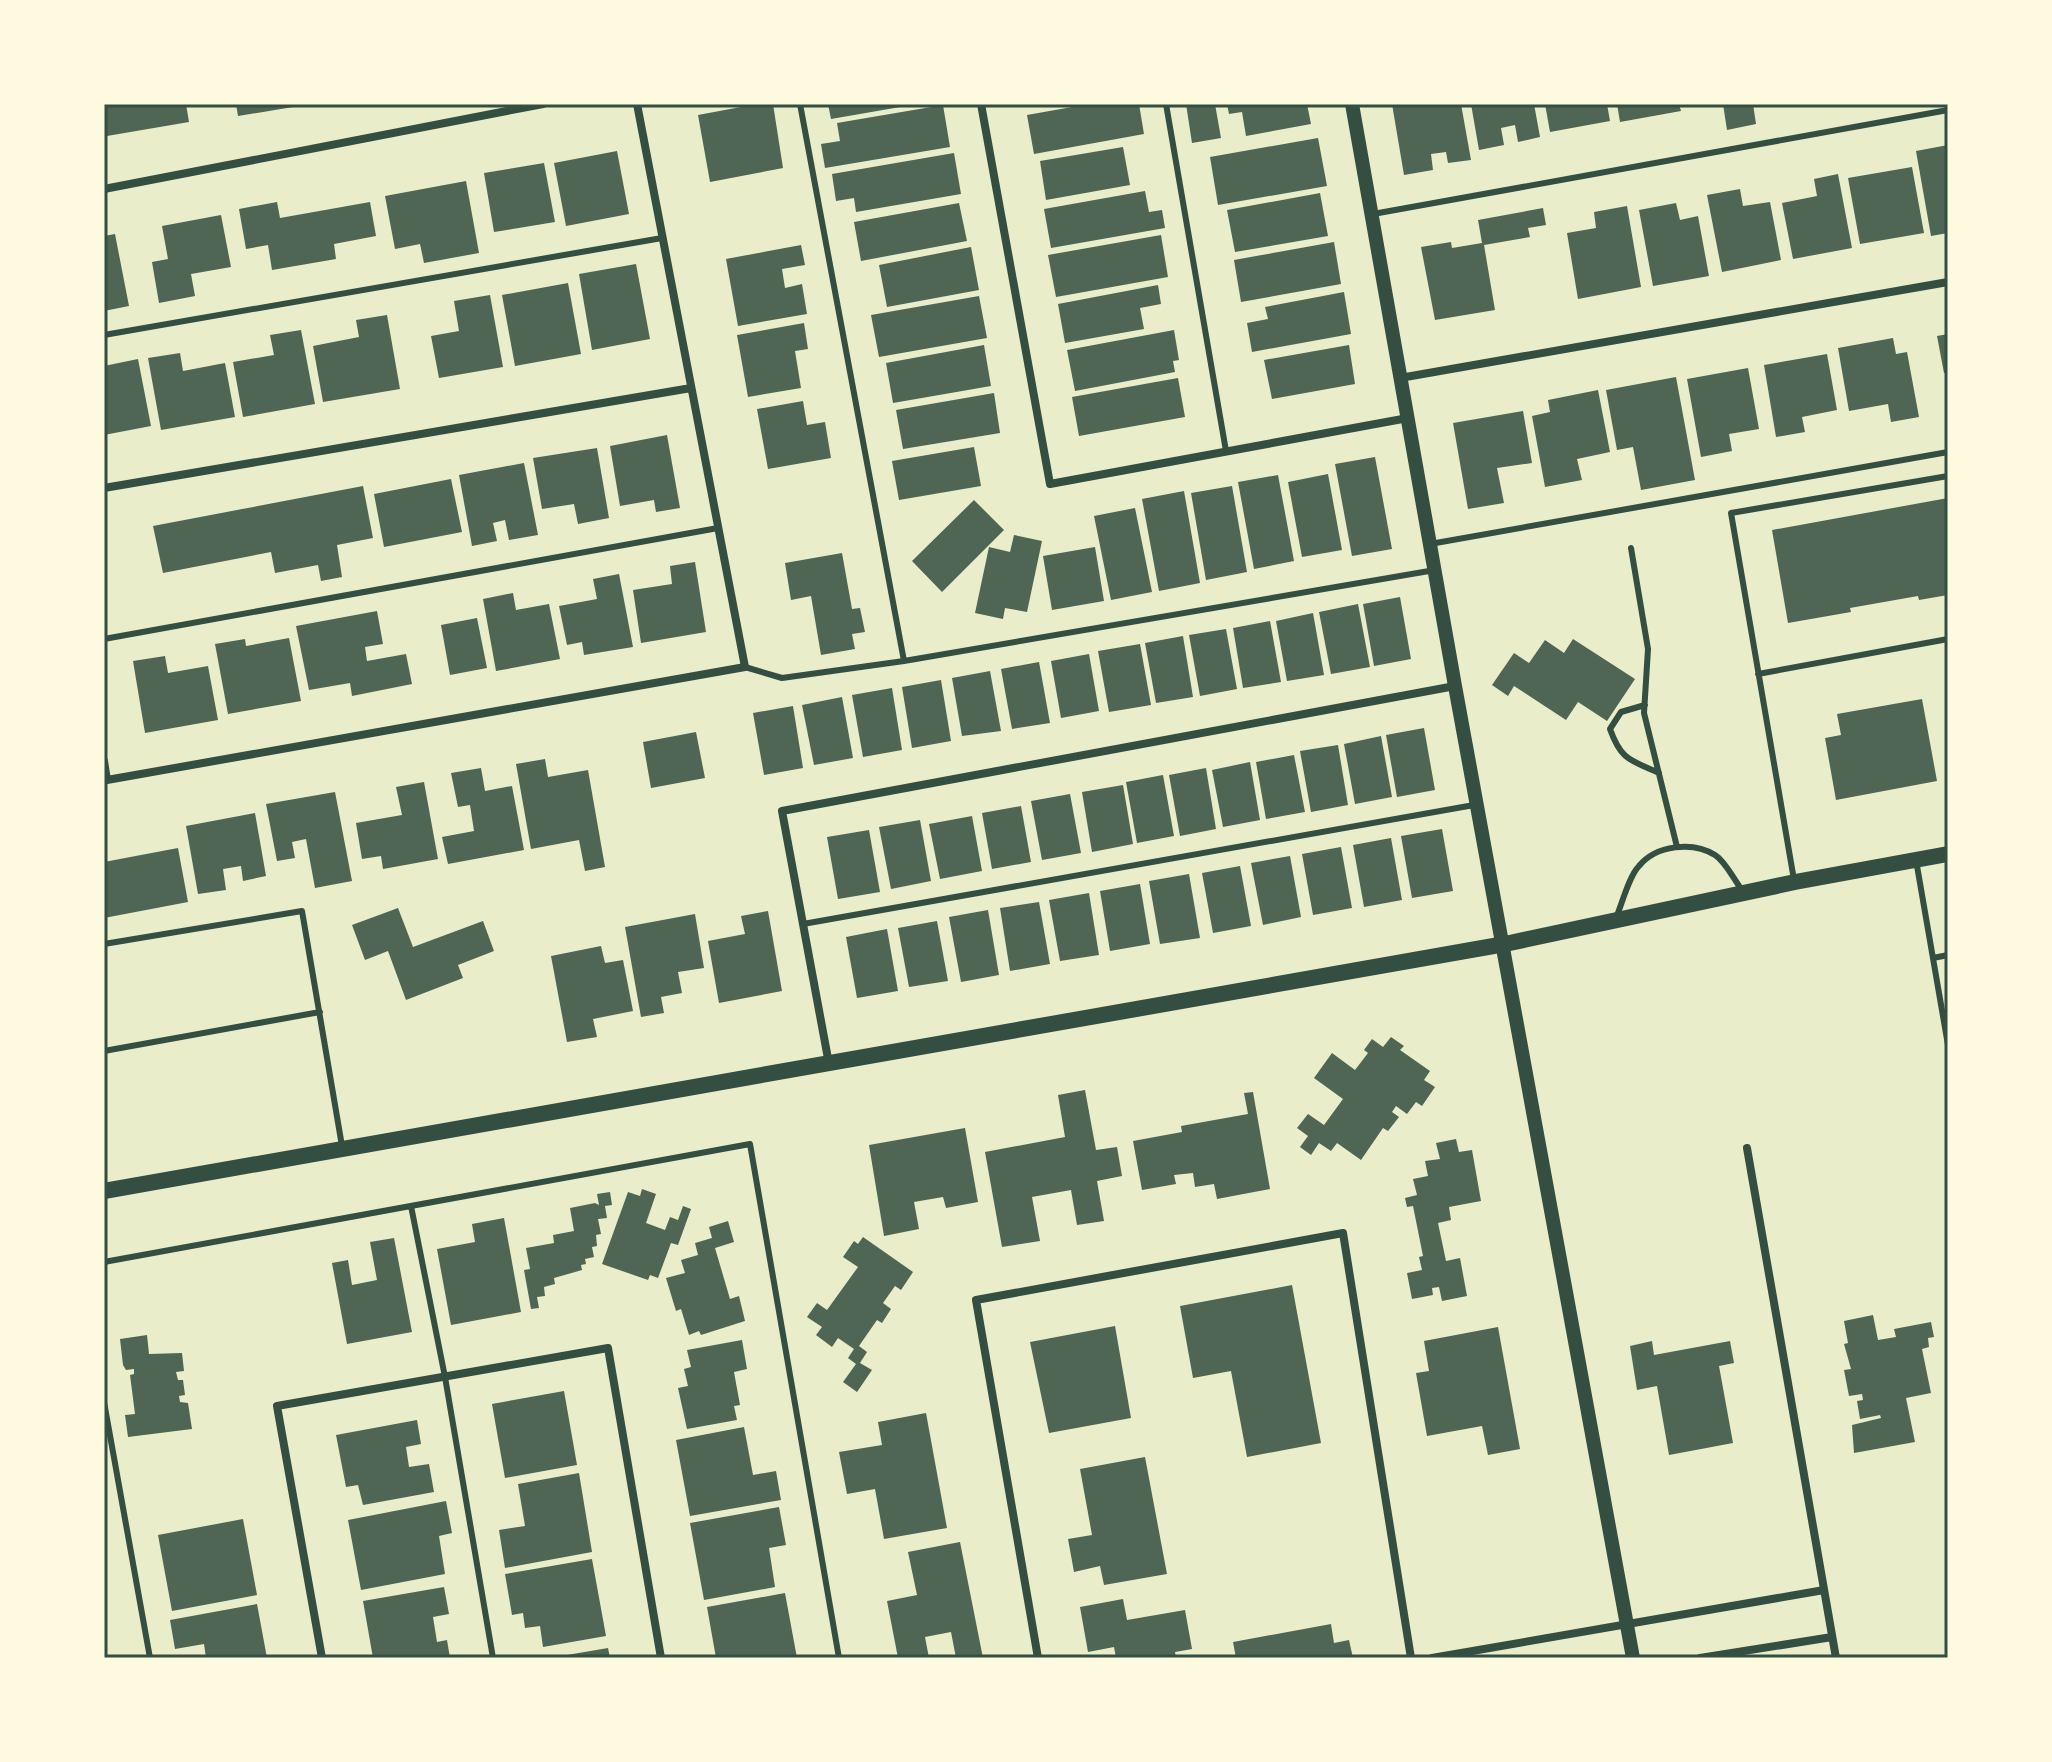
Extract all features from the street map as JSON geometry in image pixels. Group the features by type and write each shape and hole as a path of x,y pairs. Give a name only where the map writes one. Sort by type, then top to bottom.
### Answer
{"main road":[{"path":"104,1191 1505,944 1795,882 1948,854"}],"street":[{"path":"104,189 543,104"},
{"path":"104,761 107,780 745,667 637,104"},
{"path":"981,104 1050,484 1408,418"},
{"path":"1352,104 1633,1658"},
{"path":"1400,378 1948,282"},
{"path":"104,488 691,388"},
{"path":"829,1064 782,811 1455,686"},
{"path":"1747,1148 1836,1658"},
{"path":"1038,1658 976,1300 1343,1233 1411,1658"},
{"path":"322,1658 277,1406 608,1348 661,1658"},
{"path":"1432,1658 1824,1590"},
{"path":"1700,1658 1832,1637"}],"lane":[{"path":"800,104 904,661"},
{"path":"1166,104 1226,451"},
{"path":"1371,215 1948,110"},
{"path":"104,335 662,238"},
{"path":"1430,544 1948,452"},
{"path":"1795,882 1731,513 1948,476"},
{"path":"104,639 718,528"},
{"path":"1631,548 1648,649 1644,713 1677,847"},
{"path":"745,667 782,678 904,661 1435,570"},
{"path":"1758,674 1948,639"},
{"path":"1645,705 1621,712 1610,729 1617,749 1629,760 1659,773"},
{"path":"803,924 1478,804"},
{"path":"1614,922 1638,866 1656,853 1677,847 1696,847 1717,856 1744,893"},
{"path":"1916,860 1948,1045"},
{"path":"104,944 302,911 342,1149"},
{"path":"1933,958 1948,955"},
{"path":"104,1051 320,1012"},
{"path":"104,1262 750,1144 839,1658"},
{"path":"411,1206 445,1377 493,1658"},
{"path":"104,1402 150,1658"}],"building":[{"path":"104,104 186,104 189,122 107,136"},
{"path":"236,104 299,104 299,106 238,116"},
{"path":"773,104 783,168 710,182 698,115"},
{"path":"828,104 906,104 906,106 831,119"},
{"path":"1089,104 1139,104 1144,134 1034,154 1027,115"},
{"path":"1186,104 1215,104 1221,138 1192,143"},
{"path":"1227,104 1307,104 1311,124 1246,136 1242,112 1229,114"},
{"path":"1392,104 1461,104 1471,160 1448,163 1446,152 1431,154 1433,170 1404,175"},
{"path":"1471,104 1534,104 1540,137 1518,142 1515,125 1501,128 1504,145 1479,150"},
{"path":"1545,104 1607,104 1610,121 1550,132"},
{"path":"1617,104 1679,104 1681,111 1620,122"},
{"path":"1723,104 1753,104 1756,124 1727,130"},
{"path":"943,105 950,147 825,168 821,144 840,141 837,123"},
{"path":"1318,138 1327,186 1218,205 1210,157"},
{"path":"1948,145 1948,233 1931,236 1916,151"},
{"path":"1123,147 1130,185 1046,200 1040,161"},
{"path":"617,151 629,214 566,226 554,163"},
{"path":"954,153 961,194 856,212 854,198 836,201 832,174"},
{"path":"544,163 555,222 494,232 484,173"},
{"path":"1912,167 1924,233 1860,244 1848,178"},
{"path":"1838,174 1852,248 1793,259 1782,203 1817,196 1814,179"},
{"path":"466,181 479,253 424,263 420,244 395,249 385,196"},
{"path":"1740,189 1743,206 1770,202 1781,260 1722,272 1707,195"},
{"path":"1145,191 1149,212 1162,210 1165,228 1051,248 1044,209"},
{"path":"1320,193 1328,236 1235,252 1227,210"},
{"path":"277,202 280,218 370,202 376,236 334,244 336,259 272,270 268,245 246,249 239,209"},
{"path":"959,203 967,241 861,261 854,222"},
{"path":"1676,203 1680,220 1698,216 1709,276 1653,286 1639,210"},
{"path":"1627,206 1641,287 1578,299 1567,233 1596,228 1594,212"},
{"path":"1543,208 1546,225 1528,228 1530,237 1484,245 1495,310 1435,320 1421,247 1451,242 1452,248 1482,243 1478,220"},
{"path":"221,215 231,267 191,274 195,296 159,303 152,262 168,259 162,226"},
{"path":"115,234 129,306 104,311 104,236"},
{"path":"1161,235 1168,277 1056,297 1048,255"},
{"path":"1334,242 1341,284 1241,302 1234,260"},
{"path":"801,245 805,265 782,269 785,288 802,284 807,314 738,326 726,259"},
{"path":"971,247 979,290 887,307 879,265"},
{"path":"636,264 650,339 592,350 579,274"},
{"path":"568,283 581,354 515,366 502,295"},
{"path":"1158,285 1161,304 1140,308 1144,329 1065,343 1058,304"},
{"path":"1344,292 1351,334 1252,352 1247,323 1268,319 1265,307"},
{"path":"490,295 503,367 439,378 431,336 459,331 454,301"},
{"path":"979,296 987,338 879,357 871,315"},
{"path":"387,315 400,389 323,402 313,346 359,337 356,320"},
{"path":"804,323 808,349 795,351 801,388 748,397 737,335"},
{"path":"301,330 315,404 243,417 233,362 274,355 270,335"},
{"path":"1174,330 1179,360 1173,361 1175,372 1075,391 1067,350"},
{"path":"1948,334 1948,373 1944,373 1937,336"},
{"path":"1893,338 1896,354 1907,352 1919,417 1891,422 1888,404 1849,411 1838,348"},
{"path":"984,345 991,386 893,403 886,363"},
{"path":"1349,345 1355,384 1272,399 1264,360"},
{"path":"180,353 183,371 225,363 235,417 161,430 148,358"},
{"path":"1827,354 1837,410 1802,417 1805,432 1776,437 1764,365"},
{"path":"138,359 151,426 104,435 104,366"},
{"path":"1748,368 1759,429 1729,434 1732,451 1701,457 1687,379"},
{"path":"1676,377 1695,480 1641,490 1633,447 1617,450 1606,390"},
{"path":"1178,378 1185,417 1079,436 1072,397"},
{"path":"1598,390 1610,452 1577,459 1582,480 1545,487 1532,416 1550,412 1548,400"},
{"path":"994,393 1000,433 903,449 896,410"},
{"path":"803,401 807,425 825,422 831,458 768,469 757,409"},
{"path":"1523,411 1532,463 1497,468 1504,503 1468,509 1453,423"},
{"path":"667,435 680,508 656,512 654,500 620,506 610,446"},
{"path":"974,447 981,486 899,500 892,461"},
{"path":"597,448 609,518 578,524 574,504 542,509 533,458"},
{"path":"1375,457 1392,549 1352,556 1335,464"},
{"path":"524,463 538,535 509,540 505,520 493,523 497,541 472,546 459,475"},
{"path":"1328,474 1342,550 1302,557 1288,482"},
{"path":"1278,475 1294,561 1254,569 1238,482"},
{"path":"451,479 462,532 384,547 374,494"},
{"path":"363,486 373,538 337,545 342,577 321,581 318,565 275,573 271,552 163,573 153,526"},
{"path":"1232,486 1247,572 1206,580 1191,493"},
{"path":"1184,491 1200,583 1159,591 1142,499"},
{"path":"1948,498 1948,595 1919,600 1918,596 1788,623 1772,530"},
{"path":"974,500 1004,530 942,592 912,561"},
{"path":"1135,508 1152,592 1111,600 1094,516"},
{"path":"1014,535 1042,541 1027,612 1005,608 1003,619 975,613 989,547 1010,552"},
{"path":"1095,547 1104,601 1052,610 1043,556"},
{"path":"842,553 852,609 860,608 865,632 852,634 855,649 821,655 811,596 791,600 785,563"},
{"path":"695,562 706,632 641,643 633,590 672,584 670,566"},
{"path":"619,574 633,647 584,655 582,642 567,645 559,606 597,599 593,579"},
{"path":"513,593 516,610 549,604 560,659 496,671 483,599"},
{"path":"1400,597 1411,659 1374,666 1363,604"},
{"path":"1358,604 1370,667 1331,674 1319,612"},
{"path":"377,611 383,644 365,647 367,661 406,654 412,684 352,696 350,683 309,690 296,626"},
{"path":"1313,613 1324,675 1287,681 1276,621"},
{"path":"477,618 487,668 450,675 441,625"},
{"path":"1270,621 1281,682 1243,688 1233,628"},
{"path":"1226,629 1237,689 1200,696 1189,635"},
{"path":"1183,636 1193,697 1156,703 1145,643"},
{"path":"289,638 301,701 228,714 215,644 245,639 246,646"},
{"path":"1573,639 1635,679 1607,721 1578,702 1566,720 1514,686 1508,696 1492,685 1514,653 1529,663 1545,640 1564,653"},
{"path":"1140,644 1151,705 1109,712 1098,651"},
{"path":"1089,654 1099,711 1061,718 1051,661"},
{"path":"165,656 168,673 208,666 218,720 145,733 133,661"},
{"path":"1039,662 1050,723 1012,729 1001,669"},
{"path":"990,671 1001,731 962,736 952,678"},
{"path":"941,680 951,741 912,748 902,687"},
{"path":"892,688 902,750 863,757 852,695"},
{"path":"842,697 853,758 814,765 802,705"},
{"path":"1922,699 1937,781 1836,800 1825,738 1841,735 1837,714"},
{"path":"793,706 803,768 764,775 753,713"},
{"path":"1424,728 1435,790 1397,797 1386,735"},
{"path":"696,732 705,778 651,788 643,742"},
{"path":"1381,736 1392,797 1355,804 1344,744"},
{"path":"1338,745 1348,805 1311,812 1300,751"},
{"path":"1294,755 1305,812 1266,819 1256,762"},
{"path":"545,759 548,777 588,770 605,867 585,871 579,840 531,849 516,764"},
{"path":"1250,762 1260,820 1223,827 1212,770"},
{"path":"481,768 485,791 512,786 524,850 448,864 442,837 474,831 470,805 458,807 451,773"},
{"path":"1206,768 1216,829 1180,836 1169,775"},
{"path":"1163,775 1174,836 1137,843 1126,782"},
{"path":"424,782 438,859 383,869 381,856 362,859 356,823 402,815 396,787"},
{"path":"1123,785 1133,844 1092,852 1082,792"},
{"path":"335,792 352,881 315,888 306,839 292,842 295,858 277,861 266,804"},
{"path":"1070,794 1081,853 1042,860 1031,801"},
{"path":"1021,806 1031,862 992,869 982,813"},
{"path":"255,813 266,876 243,881 241,866 223,869 226,890 198,894 186,826"},
{"path":"972,816 982,871 940,879 929,824"},
{"path":"920,820 931,881 891,889 879,827"},
{"path":"1442,829 1453,891 1412,898 1401,836"},
{"path":"869,830 880,892 838,899 827,837"},
{"path":"1391,838 1402,900 1364,907 1353,845"},
{"path":"1341,847 1352,908 1313,915 1302,854"},
{"path":"178,848 188,902 104,918 104,862"},
{"path":"1290,856 1301,917 1263,925 1251,863"},
{"path":"1240,866 1251,926 1213,933 1202,873"},
{"path":"1189,874 1200,938 1160,944 1149,881"},
{"path":"1140,884 1150,944 1110,951 1100,891"},
{"path":"1089,893 1099,955 1060,961 1049,900"},
{"path":"1039,902 1050,964 1010,971 1000,908"},
{"path":"398,908 413,947 483,921 494,951 458,965 463,978 406,1000 388,951 365,960 352,925"},
{"path":"988,910 999,975 961,982 949,917"},
{"path":"768,911 782,991 719,1003 708,941 745,934 741,916"},
{"path":"695,914 704,968 678,972 682,993 661,997 664,1013 641,1017 625,927"},
{"path":"937,921 948,981 909,987 898,928"},
{"path":"887,929 898,991 857,998 846,937"},
{"path":"601,946 605,963 623,960 633,1011 593,1019 597,1037 567,1042 551,956"},
{"path":"1391,1037 1404,1046 1400,1050 1430,1071 1424,1080 1435,1087 1422,1106 1416,1102 1407,1114 1396,1106 1392,1112 1399,1117 1388,1131 1383,1128 1361,1160 1337,1143 1331,1151 1319,1143 1311,1155 1300,1147 1308,1136 1297,1128 1308,1114 1324,1125 1343,1099 1314,1078 1332,1053 1355,1070 1368,1053 1364,1050 1372,1039 1383,1047"},
{"path":"1085,1090 1096,1150 1117,1147 1122,1176 1097,1181 1104,1221 1077,1225 1071,1190 1032,1197 1040,1241 1002,1247 985,1152 1065,1137 1058,1095"},
{"path":"1253,1092 1270,1189 1217,1199 1214,1184 1195,1187 1193,1173 1174,1175 1176,1184 1142,1190 1133,1141 1182,1132 1181,1126 1248,1114 1244,1093"},
{"path":"965,1128 978,1202 946,1208 943,1197 914,1202 919,1229 884,1236 869,1145"},
{"path":"1456,1139 1459,1152 1472,1150 1481,1201 1449,1207 1451,1220 1438,1223 1446,1261 1460,1258 1467,1296 1442,1301 1439,1287 1432,1288 1433,1295 1412,1299 1407,1273 1422,1270 1419,1257 1423,1256 1413,1206 1407,1207 1405,1198 1417,1195 1413,1179 1428,1176 1425,1161 1440,1159 1436,1143"},
{"path":"642,1189 656,1194 646,1223 665,1230 670,1217 678,1220 683,1206 691,1209 678,1245 671,1243 658,1278 650,1275 648,1280 602,1264 628,1192 640,1196"},
{"path":"610,1192 612,1205 605,1206 607,1218 598,1219 601,1234 596,1235 597,1246 592,1247 594,1257 585,1259 582,1270 554,1278 555,1284 544,1287 545,1296 537,1297 539,1308 531,1309 524,1270 530,1269 526,1248 554,1243 553,1235 574,1231 570,1208 595,1203 599,1205 597,1194"},
{"path":"504,1218 521,1312 451,1325 437,1249 475,1242 472,1224"},
{"path":"728,1221 734,1242 715,1248 730,1299 739,1296 745,1321 701,1335 699,1331 689,1335 681,1309 676,1311 666,1278 685,1273 681,1260 698,1255 695,1243 712,1238 709,1227"},
{"path":"863,1237 913,1272 901,1290 895,1286 883,1303 891,1309 882,1323 877,1320 859,1346 867,1352 860,1363 872,1370 857,1392 843,1382 856,1364 848,1358 854,1349 838,1338 832,1347 816,1335 822,1327 807,1317 817,1303 827,1310 858,1267 843,1257 854,1241 858,1244"},
{"path":"394,1238 412,1332 347,1344 332,1263 348,1260 352,1285 377,1280 370,1242"},
{"path":"1292,1285 1321,1443 1247,1457 1231,1371 1193,1378 1180,1306"},
{"path":"1873,1315 1878,1340 1896,1337 1894,1329 1931,1322 1934,1337 1928,1338 1929,1347 1922,1349 1931,1393 1906,1398 1915,1442 1854,1453 1852,1425 1881,1418 1880,1415 1860,1419 1857,1401 1863,1400 1862,1394 1849,1396 1844,1370 1851,1369 1844,1344 1848,1343 1844,1321"},
{"path":"1115,1326 1131,1418 1049,1433 1030,1342"},
{"path":"1498,1327 1520,1449 1488,1455 1482,1426 1427,1436 1416,1373 1429,1371 1424,1341"},
{"path":"147,1335 149,1354 182,1353 184,1371 176,1372 178,1380 183,1380 185,1395 179,1396 180,1402 188,1403 192,1429 128,1437 125,1415 135,1414 130,1375 134,1374 134,1369 126,1370 123,1365 120,1339"},
{"path":"742,1340 747,1369 734,1372 740,1405 734,1406 737,1420 687,1429 678,1388 688,1386 684,1369 691,1367 687,1350"},
{"path":"1652,1341 1654,1355 1730,1341 1734,1363 1719,1366 1733,1443 1669,1455 1657,1386 1637,1390 1630,1346"},
{"path":"564,1391 577,1465 505,1478 492,1404"},
{"path":"926,1413 947,1528 884,1539 875,1489 847,1494 839,1452 882,1445 878,1422"},
{"path":"417,1420 421,1444 406,1447 409,1467 429,1464 434,1492 363,1505 358,1485 346,1487 336,1435"},
{"path":"744,1427 753,1475 776,1471 781,1500 690,1516 676,1440"},
{"path":"1145,1457 1167,1574 1104,1585 1100,1566 1074,1572 1068,1539 1092,1535 1080,1469"},
{"path":"579,1473 592,1552 505,1568 499,1530 525,1526 518,1484"},
{"path":"446,1501 452,1533 439,1536 445,1574 361,1590 348,1520"},
{"path":"779,1507 786,1545 769,1548 775,1587 704,1600 690,1523"},
{"path":"243,1519 257,1595 172,1611 158,1535"},
{"path":"960,1542 983,1658 956,1658 951,1632 925,1637 929,1658 898,1658 887,1601 917,1595 908,1552"},
{"path":"592,1559 606,1636 543,1647 540,1626 525,1628 523,1613 512,1615 505,1574"},
{"path":"444,1587 449,1614 433,1617 437,1642 447,1640 450,1658 373,1658 363,1601"},
{"path":"785,1593 797,1658 716,1658 707,1607"},
{"path":"1123,1599 1127,1620 1185,1610 1192,1649 1175,1652 1176,1658 1116,1658 1114,1647 1088,1652 1080,1607"},
{"path":"257,1604 267,1658 206,1658 204,1644 175,1649 170,1620"},
{"path":"1331,1624 1334,1643 1349,1640 1353,1658 1236,1658 1233,1642"},
{"path":"608,1648 610,1658 561,1658 561,1656"}]}
